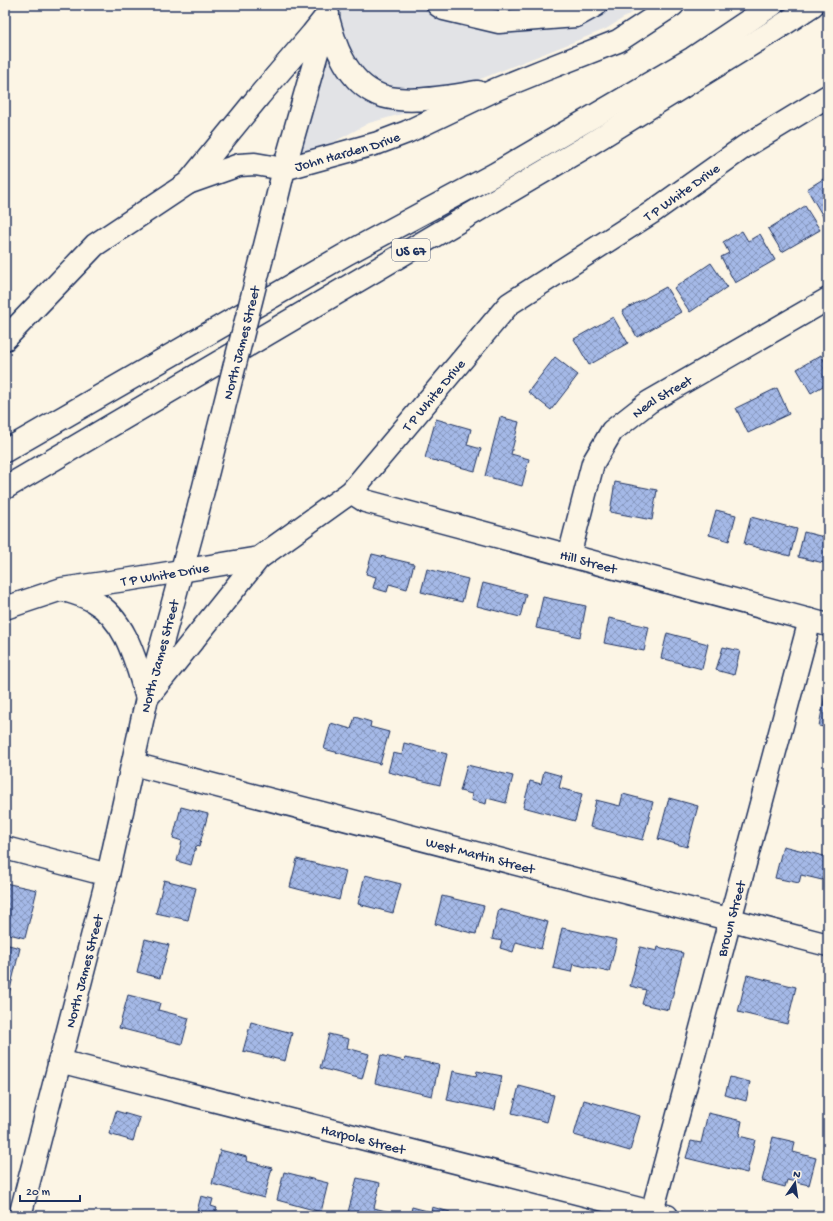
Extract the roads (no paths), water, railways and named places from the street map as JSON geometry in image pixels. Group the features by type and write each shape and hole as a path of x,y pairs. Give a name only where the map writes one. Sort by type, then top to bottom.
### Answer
{"main road":[{"path":"438,5 444,9 499,22 576,16 596,5"},
{"name":"US 67","path":"5,451 348,253 516,162 693,58 772,5"},
{"name":"US 67","path":"5,488 582,149 813,5"},
{"name":"John Harden Drive","path":"5,339 95,245 188,183 239,165 255,164 284,169 378,143 407,132 544,70 618,41 667,7"},
{"path":"329,10 340,55 355,78 373,92 389,98 420,100 497,90"},
{"path":"188,183 312,34 329,10"},
{"name":"North James Street","path":"20,1216 108,875 148,698 195,522 284,169 329,10"},
{"name":"T P White Drive","path":"5,608 62,589 259,558 352,492 509,304 651,213 744,147 828,96"},
{"name":"Neal Street","path":"569,556 593,463 612,431 649,402 828,299"},
{"name":"Hill Street","path":"352,492 365,501 819,623"},
{"path":"148,698 259,558"},
{"path":"62,589 92,600 103,607 110,614 127,639 148,698"},
{"name":"Brown Street","path":"656,1215 730,920 819,623"},
{"name":"West Martin Street","path":"133,764 828,945"},
{"path":"5,848 108,875"},
{"name":"Harpole Street","path":"59,1061 656,1215"}]}
